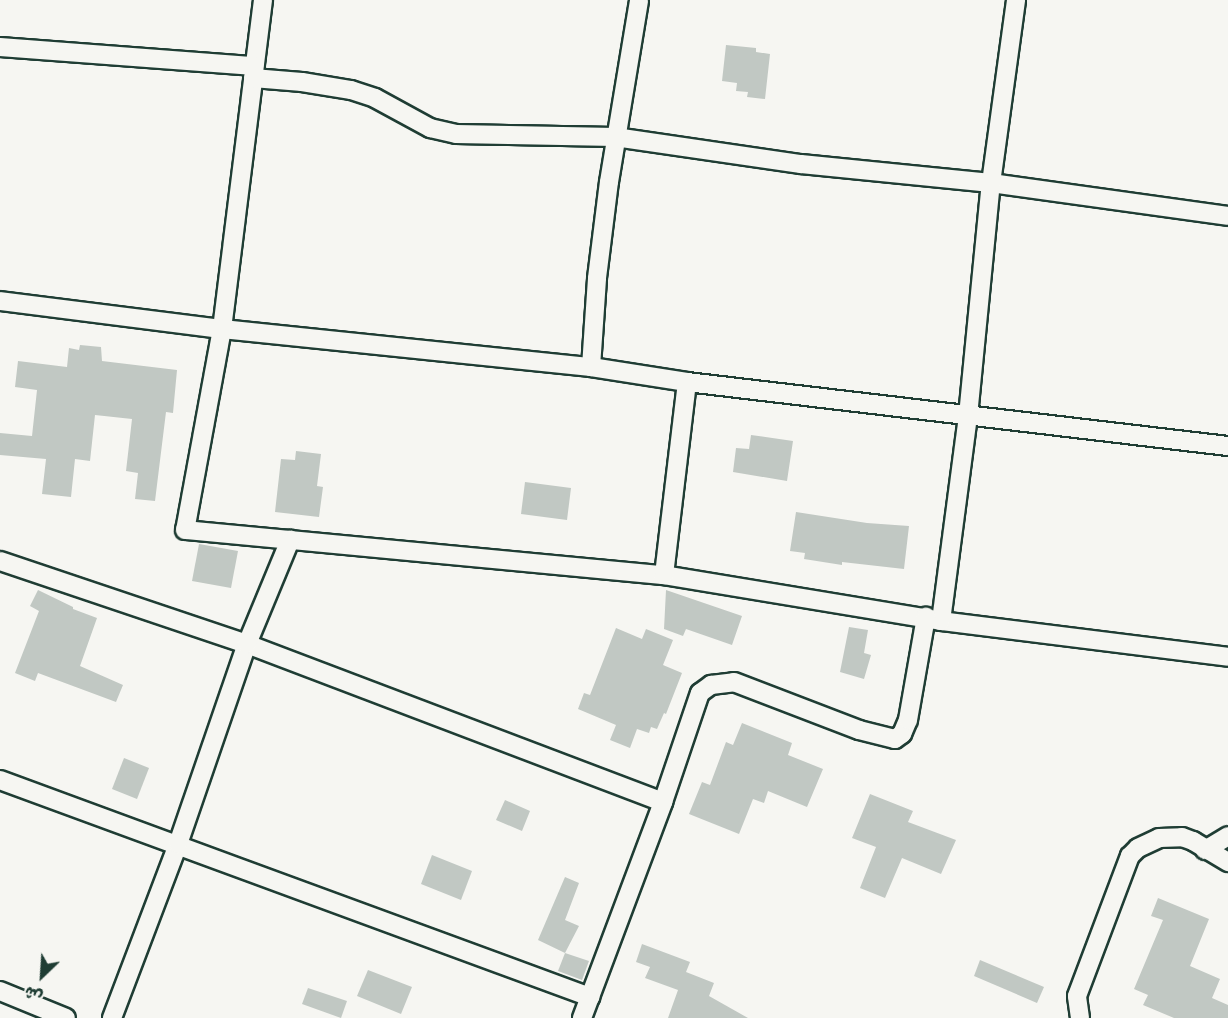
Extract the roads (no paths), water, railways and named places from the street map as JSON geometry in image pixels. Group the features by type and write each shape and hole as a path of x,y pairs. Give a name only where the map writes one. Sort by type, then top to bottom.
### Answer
{"street":[{"path":"263,0 222,329 185,530 664,575 933,619 1228,657"},
{"path":"591,367 597,278 615,137 639,0"},
{"path":"582,1018 663,802 700,693 711,685 734,682 875,736 895,739 903,734 933,619 968,416 991,183 1016,0"},
{"path":"0,47 254,72 351,90 375,98 430,128 456,134 615,137 801,164 991,183 1228,216"},
{"path":"0,301 222,329 591,367 687,382 1228,446"},
{"path":"664,575 687,382"},
{"path":"112,1018 178,844 247,644 290,540"},
{"path":"0,561 247,644 663,802"},
{"path":"0,780 590,998"},
{"path":"1080,1018 1077,996 1130,856 1148,842 1170,836 1193,841 1228,862"},
{"path":"1205,849 1228,836"},
{"path":"0,991 66,1018"}]}
